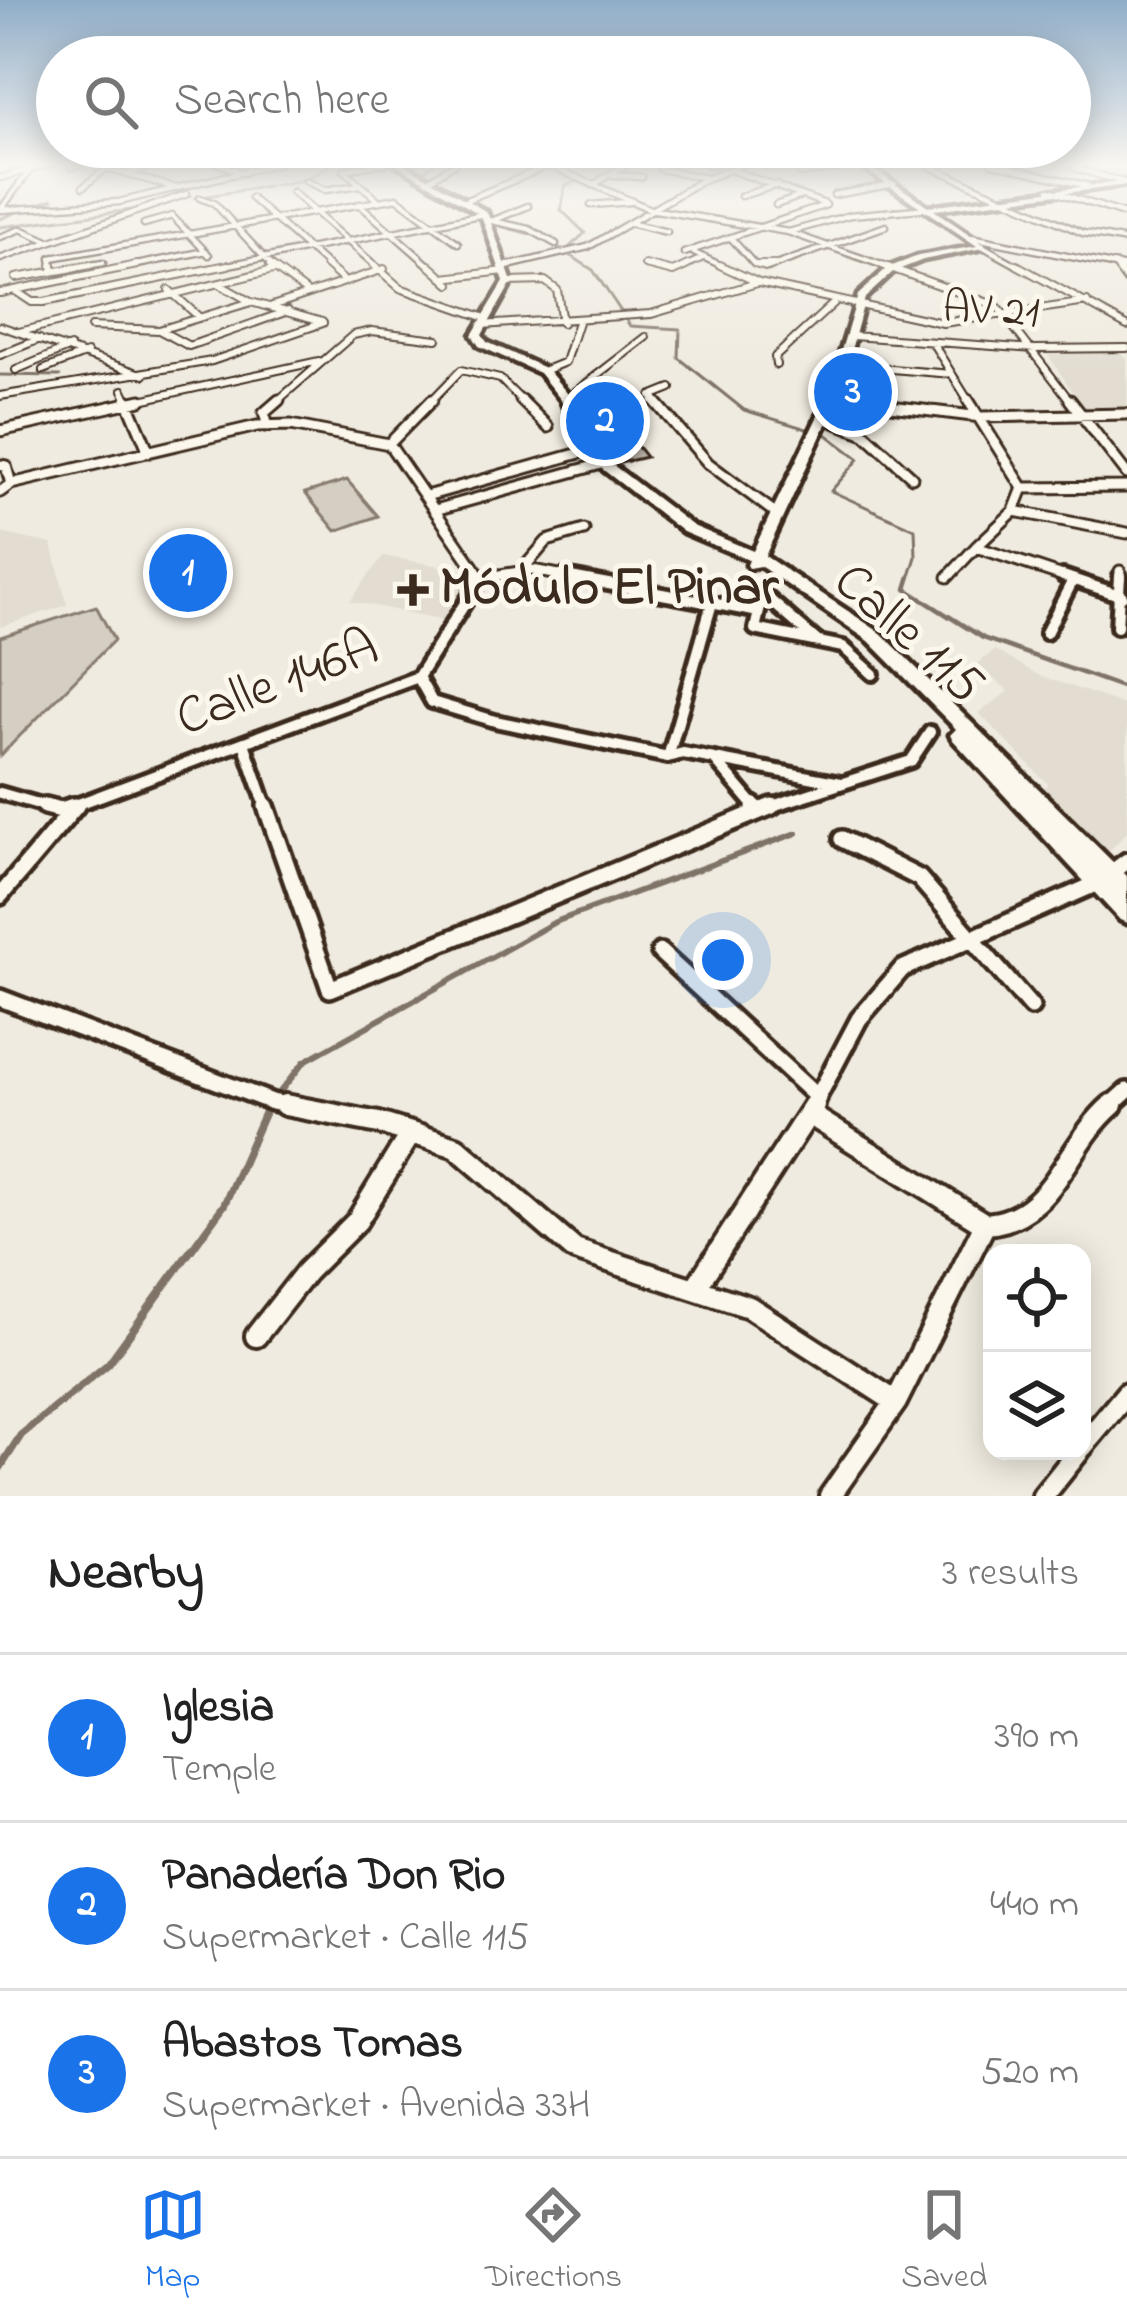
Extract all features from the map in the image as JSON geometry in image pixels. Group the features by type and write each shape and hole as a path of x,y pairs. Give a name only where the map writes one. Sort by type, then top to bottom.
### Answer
{"street":[{"path":"29,233 50,242"},
{"path":"0,259 76,233"},
{"path":"52,271 50,258 184,233"},
{"path":"189,233 217,265"},
{"path":"238,233 273,270 305,291"},
{"path":"290,233 342,279"},
{"path":"338,233 400,288 482,321 562,323 656,313 759,283"},
{"path":"14,290 32,302 44,302 376,233"},
{"path":"393,233 447,281 505,273 588,247 612,233"},
{"path":"447,233 458,243"},
{"path":"482,321 505,273 492,233"},
{"path":"536,233 556,244"},
{"path":"684,254 741,233"},
{"path":"790,233 1003,312 1127,474"},
{"path":"731,238 764,268 867,233"},
{"path":"965,233 1127,326"},
{"path":"1082,233 1127,241"},
{"path":"971,237 1127,268"},
{"path":"141,241 152,253"},
{"path":"756,562 832,398 861,297 890,270 921,258 984,247"},
{"path":"96,249 105,267"},
{"path":"16,278 206,251"},
{"path":"694,253 759,283 834,303 950,324 1087,302"},
{"path":"645,265 673,272 705,257"},
{"path":"1116,266 1127,281"},
{"path":"0,293 105,267"},
{"path":"272,306 305,291 384,269"},
{"path":"19,332 273,270"},
{"path":"505,273 545,281 557,290 562,323"},
{"path":"159,278 199,317"},
{"path":"0,396 145,375 257,349 323,322 251,302 219,284"},
{"path":"91,327 159,330 251,302"},
{"path":"776,365 773,359 834,303"},
{"path":"159,330 184,345 196,345 288,310"},
{"name":"Calle 115","path":"482,321 477,335 483,344 543,371 566,399 612,484 678,533 756,562 818,604 877,654 1105,879 1127,913"},
{"path":"543,371 565,362 578,322"},
{"path":"0,326 145,375"},
{"path":"268,425 264,413 353,335 372,331 437,339"},
{"name":"AV 21","path":"852,336 1035,349 1127,348"},
{"path":"566,399 634,351 646,337"},
{"path":"0,355 41,339"},
{"path":"932,342 1023,488"},
{"path":"16,370 71,347"},
{"path":"634,351 651,352"},
{"path":"43,370 88,352"},
{"path":"0,431 320,361"},
{"path":"843,364 952,374"},
{"path":"279,370 290,388"},
{"path":"389,444 461,370 500,380 548,427"},
{"path":"670,388 651,396 676,436 725,481 778,515"},
{"path":"123,390 148,452"},
{"path":"832,398 981,417 1127,414"},
{"path":"824,418 865,434 912,477"},
{"path":"0,492 11,484 268,425 291,424 389,444 481,578 523,570 759,612"},
{"path":"426,496 594,457"},
{"path":"435,510 594,457"},
{"path":"0,465 6,466 11,484"},
{"path":"1023,488 1127,487"},
{"path":"949,577 1014,511 1023,488"},
{"path":"1014,511 1127,533"},
{"path":"523,570 537,547 558,533 584,530"},
{"path":"976,547 1122,596"},
{"path":"1117,627 1120,571"},
{"name":"Calle 146A","path":"0,793 61,810 418,677 481,578"},
{"path":"1046,633 1073,580"},
{"path":"817,641 763,593 755,629 843,647 873,674"},
{"path":"668,757 712,603"},
{"path":"418,677 433,702 447,709 668,757 683,753 842,783"},
{"path":"244,743 330,989 758,810 911,761 930,732"},
{"path":"714,759 758,810"},
{"path":"0,896 76,805"},
{"path":"842,838 919,878 1031,1007"},
{"path":"696,1287 814,1106 859,1019 902,969 1105,879 1127,861"},
{"name":"Calle 115","path":"1105,879 1127,890"},
{"path":"660,952 814,1106 985,1224 1021,1222 1040,1204 1081,1135 1127,1090"},
{"path":"0,998 272,1102 456,1147 575,1250 749,1307 896,1402"},
{"path":"256,1336 306,1272 357,1221 411,1133"},
{"path":"830,1496 896,1402 985,1224"},
{"path":"1091,1436 1127,1393"},
{"path":"1043,1496 1071,1460"}],"shaded area":[{"path":"1120,353 1127,358 1127,408 1085,410 1048,355"},
{"path":"347,480 378,516 336,531 305,493"},
{"path":"0,533 52,544 67,605 0,627"},
{"name":"Módulo El Pinar","path":"383,556 469,571 475,578 448,621 350,601"},
{"path":"96,606 114,640 0,756 0,637"},
{"path":"995,650 1038,675 1127,706 1127,832 1104,856 1041,791 1048,784 979,713 1009,691 976,665"}],"building":[{"path":"621,426 646,457 620,463 596,430"},
{"path":"209,555 217,576 165,591 158,568"}],"waterway":[{"path":"525,233 537,236"},
{"path":"552,244 564,252 585,233"},
{"path":"568,254 593,270 622,313"},
{"path":"625,318 630,326 680,329 679,358 744,410 810,430"},
{"path":"0,375 60,376"},
{"path":"826,434 859,459 831,491 915,529 916,557 909,579"},
{"path":"910,576 906,589 983,638 1127,689"},
{"path":"275,1098 305,1061 555,922 797,833"},
{"path":"0,1468 21,1435 108,1364 224,1205 267,1107"}],"place":[{"name":"Abastos Tomas","path":"853,392"},
{"name":"Panadería Don Rio","path":"605,421"},
{"name":"Iglesia","path":"188,573"},
{"name":"Módulo El Pinar","path":"413,590"}]}
